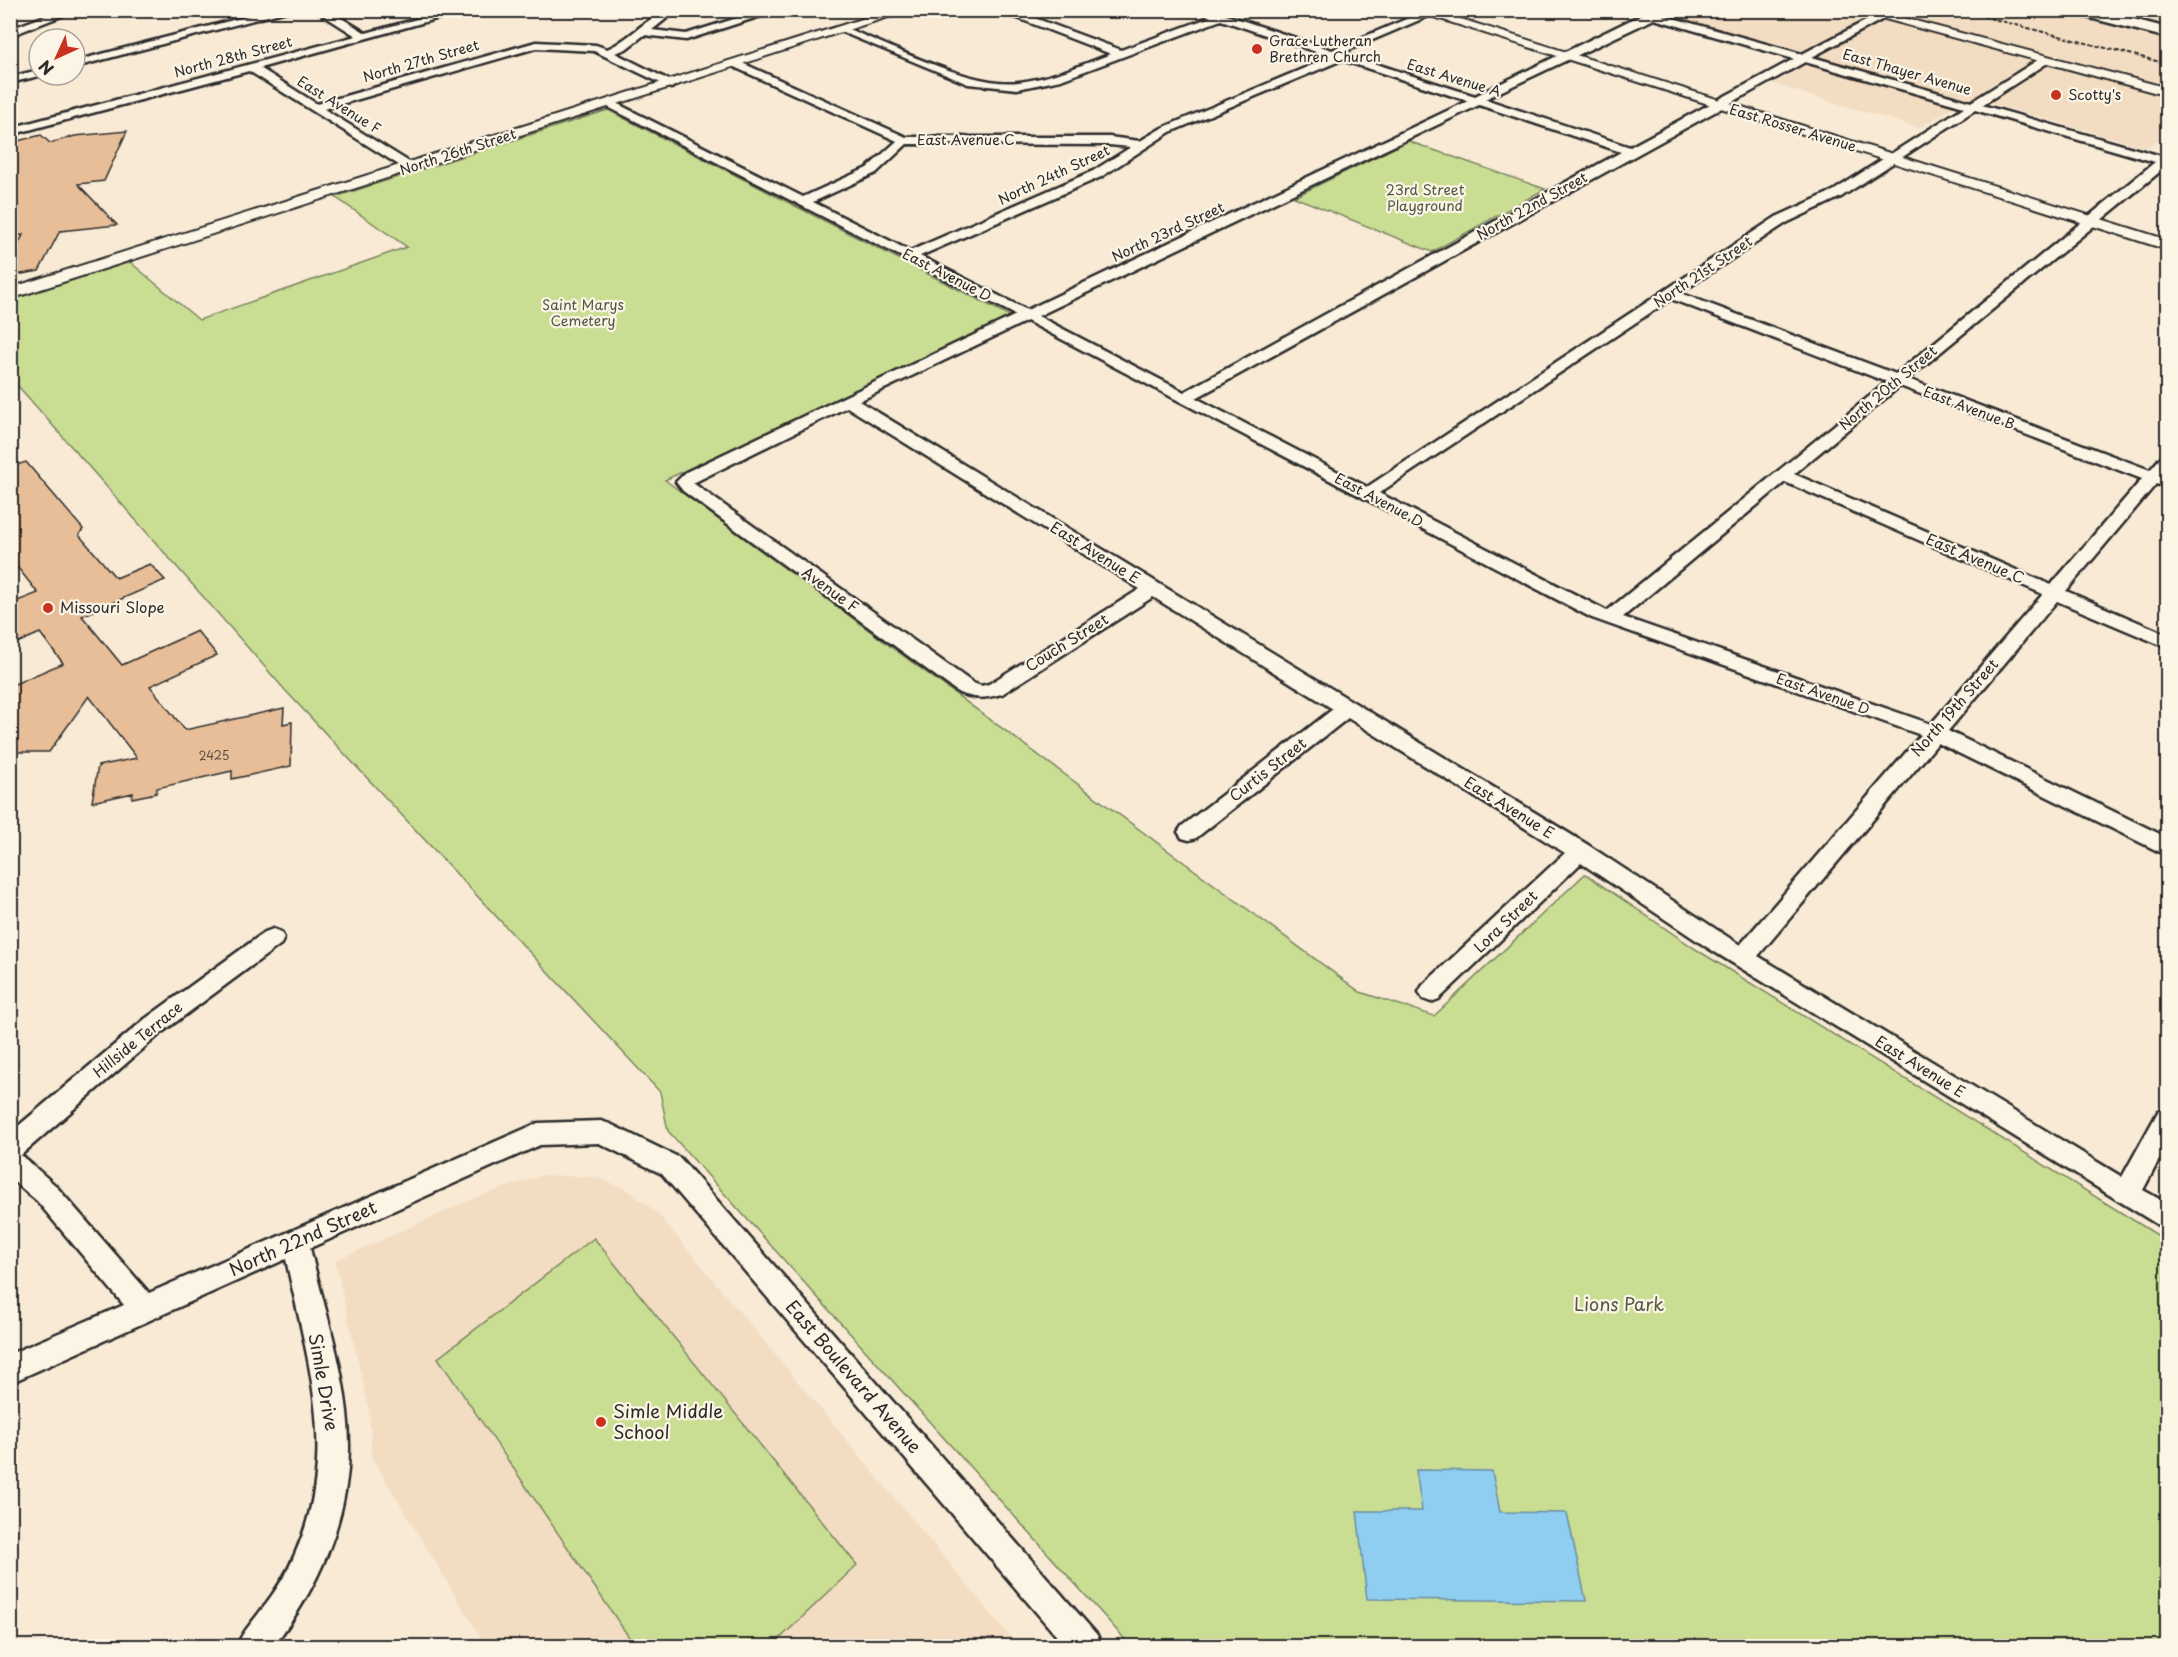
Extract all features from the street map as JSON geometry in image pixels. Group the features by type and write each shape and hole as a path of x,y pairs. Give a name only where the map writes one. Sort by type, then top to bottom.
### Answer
{"main road":[{"path":"2077,10 2168,33"}],"street":[{"path":"12,30 72,10"},
{"path":"87,61 286,10"},
{"path":"320,10 366,37"},
{"name":"North 28th Street","path":"10,132 463,10"},
{"path":"606,53 622,47 672,10"},
{"name":"North 26th Street","path":"10,294 904,10"},
{"path":"1002,10 1121,54"},
{"name":"East Thayer Avenue","path":"1638,10 1659,13 1804,58 2166,160"},
{"path":"1858,10 2168,92"},
{"name":"East Avenue A","path":"1205,11 1335,56 1631,151"},
{"path":"643,32 686,37 770,12"},
{"name":"North 24th Street","path":"909,256 1097,174 1166,130 1335,56 1428,12"},
{"name":"East Rosser Avenue","path":"1428,12 2168,245"},
{"name":"North 23rd Street","path":"684,482 692,475 1478,101 1481,96 1659,13"},
{"name":"North 22nd Street","path":"1184,398 1881,16"},
{"path":"842,30 972,82 1017,86 1049,81 1220,17"},
{"name":"North 27th Street","path":"315,108 536,45 582,45 606,53"},
{"path":"606,53 671,85"},
{"name":"North 21st Street","path":"1368,494 1781,220 1838,194 2045,60"},
{"name":"East Avenue C","path":"736,64 904,140 1109,141 1140,145"},
{"name":"East Avenue F","path":"252,68 410,168"},
{"path":"10,80 27,76"},
{"name":"East Avenue D","path":"610,104 1028,316 1609,619 1934,732 2168,848"},
{"path":"802,202 855,178 881,162 904,140"},
{"name":"North 20th Street","path":"1609,619 2166,160"},
{"name":"East Avenue B","path":"1670,294 2159,480"},
{"name":"East Avenue E","path":"848,401 1580,851 1743,958 2168,1219"},
{"name":"North 19th Street","path":"1743,958 2054,593 2159,480 2168,459"},
{"name":"East Avenue C","path":"1783,475 2168,642"},
{"name":"Avenue F","path":"684,482 689,489 966,688 980,693"},
{"name":"Couch Street","path":"980,693 995,689 1153,589"},
{"name":"Curtis Street","path":"1189,832 1347,708"},
{"name":"Lora Street","path":"1431,992 1580,851"},
{"name":"Hillside Terrace","path":"10,1149 161,1020 273,938"},
{"path":"2127,1194 2168,1118"},
{"name":"North 22nd Street","path":"10,1369 538,1134 601,1132"},
{"name":"East Boulevard Avenue","path":"601,1132 671,1166 1086,1647"},
{"path":"10,1161 46,1193 145,1309"},
{"name":"Simle Drive","path":"253,1647 276,1616 307,1564 319,1537 333,1478 332,1417 296,1243"}],"shaded area":[{"path":"1653,11 2167,11 2167,133 2147,148 1969,97 1919,128 1773,84 1823,55 1780,46"},
{"name":"Simle Middle School","path":"542,1175 593,1177 627,1189 658,1214 1018,1646 486,1646 372,1458 369,1410 335,1261 479,1196"}],"green space":[{"name":"Lions Park","path":"608,110 1012,317 665,480 1360,992 1434,1016 1585,874 1697,950 2167,1241 2167,1646 1131,1646 668,1131 660,1092 285,690 11,378 10,300 130,262 199,320 407,247 335,197"},
{"name":"23rd Street Playground","path":"1408,141 1545,189 1432,252 1294,197"},
{"path":"594,1238 857,1565 772,1646 635,1646 438,1358"}],"water":[{"path":"1416,1470 1492,1471 1500,1512 1567,1513 1586,1601 1367,1599 1357,1511 1422,1511"}],"building":[{"path":"127,131 104,181 78,184 117,225 60,231 39,271 10,276 10,259 23,235 10,236 10,143 41,135 50,143 75,136"},
{"name":"Missouri Slope","path":"26,462 83,529 79,535 116,578 150,564 165,580 82,616 122,665 197,631 217,655 150,686 185,730 284,708 283,724 292,722 291,766 232,779 232,771 157,788 156,793 132,798 133,793 92,802 98,766 137,758 89,696 49,752 10,752 10,686 63,663 40,633 10,646 10,604 38,593 10,558 10,467"}],"railway":[{"path":"1958,10 2168,64"}],"place":[{"name":"Grace Lutheran Brethren Church","path":"1257,49"},
{"name":"Scotty's","path":"2056,95"},
{"name":"Missouri Slope","path":"48,608"},
{"name":"Simle Middle School","path":"601,1422"}],"park label":[{"name":"Saint Marys Cemetery","path":"583,314"}]}
